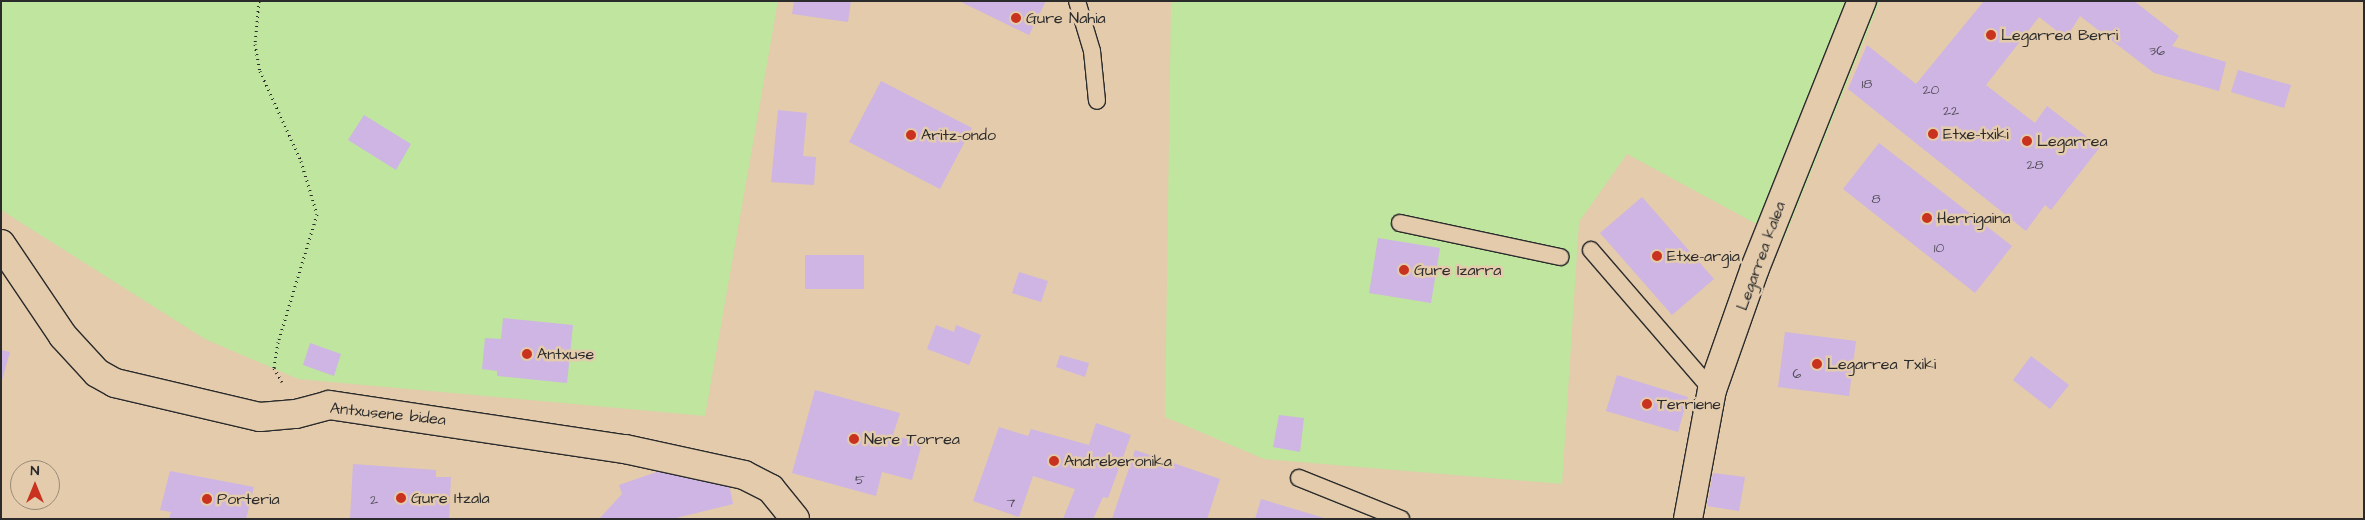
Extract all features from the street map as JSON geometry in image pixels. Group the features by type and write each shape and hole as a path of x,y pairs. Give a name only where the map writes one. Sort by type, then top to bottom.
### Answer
{"street":[{"name":"Legarrea kalea","path":"1688,519 1712,390 1755,268 1862,1"},
{"name":"Antxusene bidea","path":"1,244 63,336 97,373 115,383 260,417 296,414 329,405 625,449 744,475 771,490 795,519"}],"lane":[{"path":"1077,1 1092,51 1097,101"},
{"path":"1400,223 1560,257"},
{"path":"1591,250 1712,390"},
{"path":"1299,478 1401,519"}],"path":[{"path":"259,1 255,44 260,71 314,197 318,214 278,342 274,368 284,385"}],"green space":[{"path":"1,1 778,1 705,416 298,379 205,339 1,210"},
{"path":"1171,1 1880,1 1784,239 1627,154 1579,222 1562,484 1264,459 1165,417"}],"building":[{"path":"794,1 851,1 848,22 792,14"},
{"name":"Gure Nahia","path":"959,1 1046,1 1029,35"},
{"path":"1984,1 2134,1 2179,36 2172,46 2226,62 2219,91 2154,73 2080,16 2066,38 2039,17 1986,85 2035,123 2047,106 2100,147 2051,210 2045,205 2026,231 1848,89 1867,45 1916,84"},
{"path":"2238,70 2291,85 2284,108 2231,92"},
{"name":"Aritz-ondo","path":"881,81 972,128 940,189 849,142"},
{"path":"778,110 807,113 803,156 816,157 814,185 771,182"},
{"path":"364,115 411,144 396,170 348,140"},
{"name":"Herrigaina","path":"1879,143 2012,246 1975,293 1843,189"},
{"name":"Etxe-argia","path":"1642,197 1714,279 1672,315 1600,233"},
{"name":"Gure Izarra","path":"1378,238 1440,248 1431,303 1369,293"},
{"path":"805,255 864,255 864,289 805,289"},
{"path":"1019,272 1048,281 1041,302 1012,293"},
{"name":"Antxuse","path":"503,318 573,325 567,383 497,376 497,371 482,369 485,338 501,339"},
{"path":"936,325 954,332 956,325 981,335 969,365 927,349"},
{"name":"Legarrea Txiki","path":"1785,332 1856,341 1849,396 1778,387"},
{"path":"310,343 341,354 334,376 303,365"},
{"path":"1,350 10,352 2,380 1,380"},
{"path":"1060,355 1089,363 1085,377 1056,367"},
{"path":"2031,356 2069,385 2050,409 2013,380"},
{"name":"Terriene","path":"1617,375 1688,397 1678,432 1606,411"},
{"name":"Nere Torrea","path":"815,390 900,413 893,435 922,443 912,480 882,472 876,496 792,473"},
{"path":"1279,415 1304,418 1300,452 1273,447"},
{"name":"Andreberonika","path":"1096,423 1131,435 1108,498 1103,497 1093,519 1063,519 1075,489 1033,476 1019,517 973,501 999,427 1028,436 1031,429 1089,445"},
{"path":"1135,450 1220,479 1207,519 1112,519"},
{"name":"Gure Itzala","path":"353,464 436,470 436,477 451,477 449,519 350,519"},
{"path":"674,466 728,479 733,504 672,519 599,519 622,494 619,485"},
{"name":"Porteria","path":"170,471 254,487 246,519 169,519 171,512 160,510"},
{"path":"1713,473 1745,477 1739,511 1707,506"},
{"path":"1261,499 1324,518 1324,519 1255,519"}],"place":[{"name":"Gure Nahia","path":"1016,18"},
{"name":"Legarrea Berri","path":"1991,35"},
{"name":"Etxe-txiki","path":"1933,134"},
{"name":"Aritz-ondo","path":"911,135"},
{"name":"Legarrea","path":"2027,141"},
{"name":"Herrigaina","path":"1927,218"},
{"name":"Etxe-argia","path":"1657,256"},
{"name":"Gure Izarra","path":"1404,270"},
{"name":"Antxuse","path":"527,354"},
{"name":"Legarrea Txiki","path":"1817,364"},
{"name":"Terriene","path":"1647,404"},
{"name":"Nere Torrea","path":"854,439"},
{"name":"Andreberonika","path":"1054,461"},
{"name":"Gure Itzala","path":"401,498"},
{"name":"Porteria","path":"207,499"}]}
